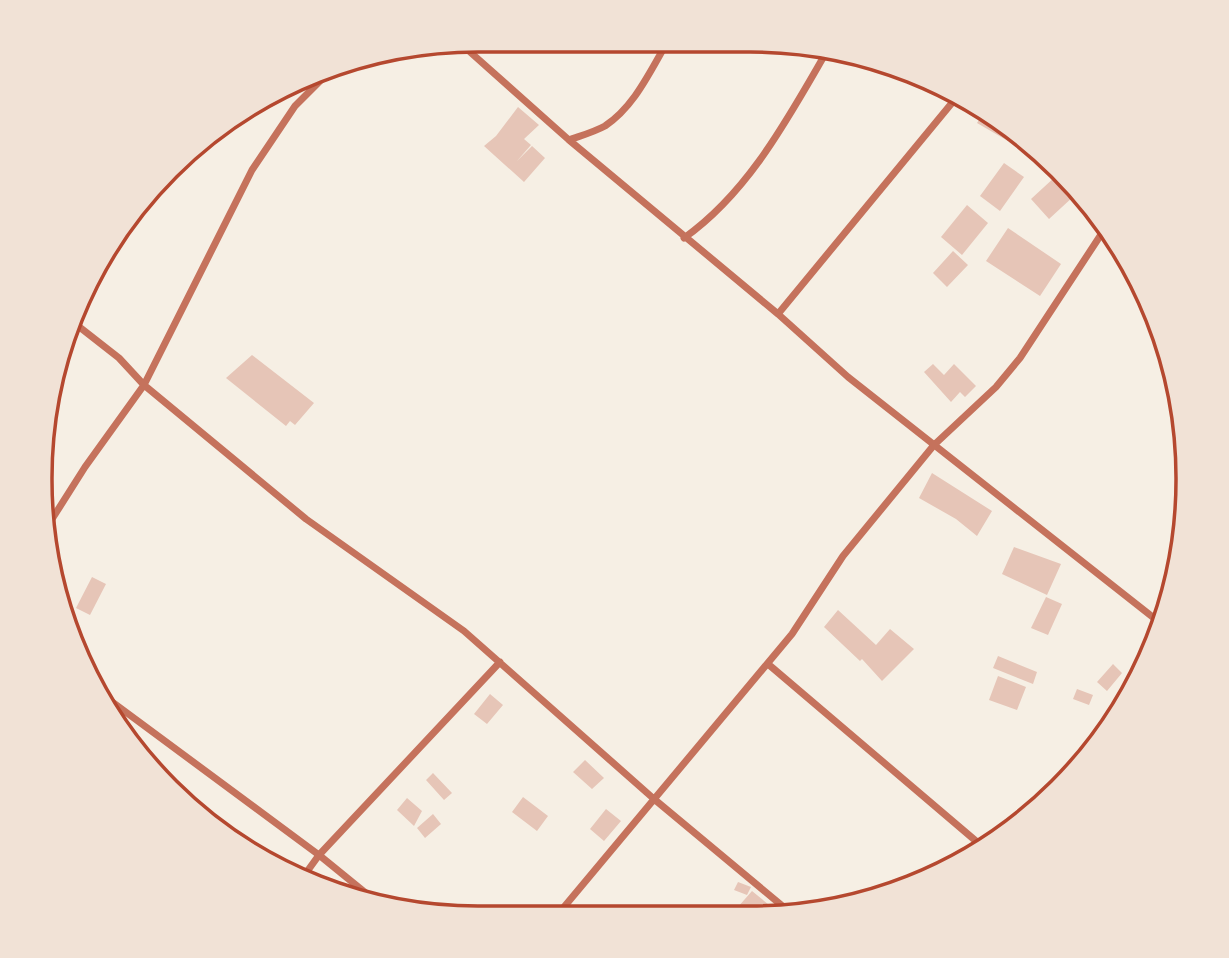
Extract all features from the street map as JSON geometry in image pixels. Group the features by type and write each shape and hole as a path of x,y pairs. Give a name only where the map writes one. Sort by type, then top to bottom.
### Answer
{"street":[{"path":"470,52 569,141 778,314 848,377 1154,617"},
{"path":"569,141 602,128 619,115 634,98 661,52"},
{"path":"684,238 708,221 748,175 781,130 822,59"},
{"path":"54,516 144,384 252,170 295,106 316,85"},
{"path":"778,314 952,103"},
{"path":"565,906 768,664 792,634 843,556 934,445 996,387 1020,358 1100,236"},
{"path":"80,328 306,519 464,631 777,905"},
{"path":"308,870 319,855 500,662"},
{"path":"768,664 976,841"},
{"path":"119,707 360,888"}],"building":[{"path":"518,107 539,125 524,139 531,145 517,161 532,146 545,158 524,182 484,146 496,136"},
{"path":"979,119 1009,140 1008,141 977,123"},
{"path":"1004,163 1024,177 1000,211 980,196"},
{"path":"1053,178 1071,198 1049,219 1031,199"},
{"path":"967,205 988,223 962,255 941,237"},
{"path":"1008,228 1061,264 1040,296 986,261"},
{"path":"953,251 968,265 947,287 933,273"},
{"path":"252,355 314,403 295,425 290,421 286,426 226,378"},
{"path":"933,364 944,375 954,364 976,386 965,397 960,392 951,402 924,372"},
{"path":"932,473 992,511 977,536 956,519 919,498"},
{"path":"1014,547 1061,564 1047,595 1002,574"},
{"path":"92,577 106,584 90,615 76,608"},
{"path":"1046,597 1062,604 1048,635 1031,628"},
{"path":"838,610 876,645 890,629 914,649 882,681 862,659 860,661 824,627"},
{"path":"998,656 1037,672 1033,684 993,668"},
{"path":"1113,664 1122,673 1107,691 1097,682"},
{"path":"998,676 1026,687 1017,710 989,700"},
{"path":"1077,689 1093,695 1089,705 1073,699"},
{"path":"490,694 503,705 487,724 474,714"},
{"path":"585,760 604,778 592,789 573,772"},
{"path":"433,773 452,793 444,800 426,780"},
{"path":"523,797 548,816 537,831 512,812"},
{"path":"407,798 422,811 414,826 397,810"},
{"path":"606,809 621,821 604,841 590,829"},
{"path":"433,814 441,824 425,838 417,828"},
{"path":"738,882 751,887 747,895 734,890"},
{"path":"752,891 769,905 750,906 739,906"}]}
